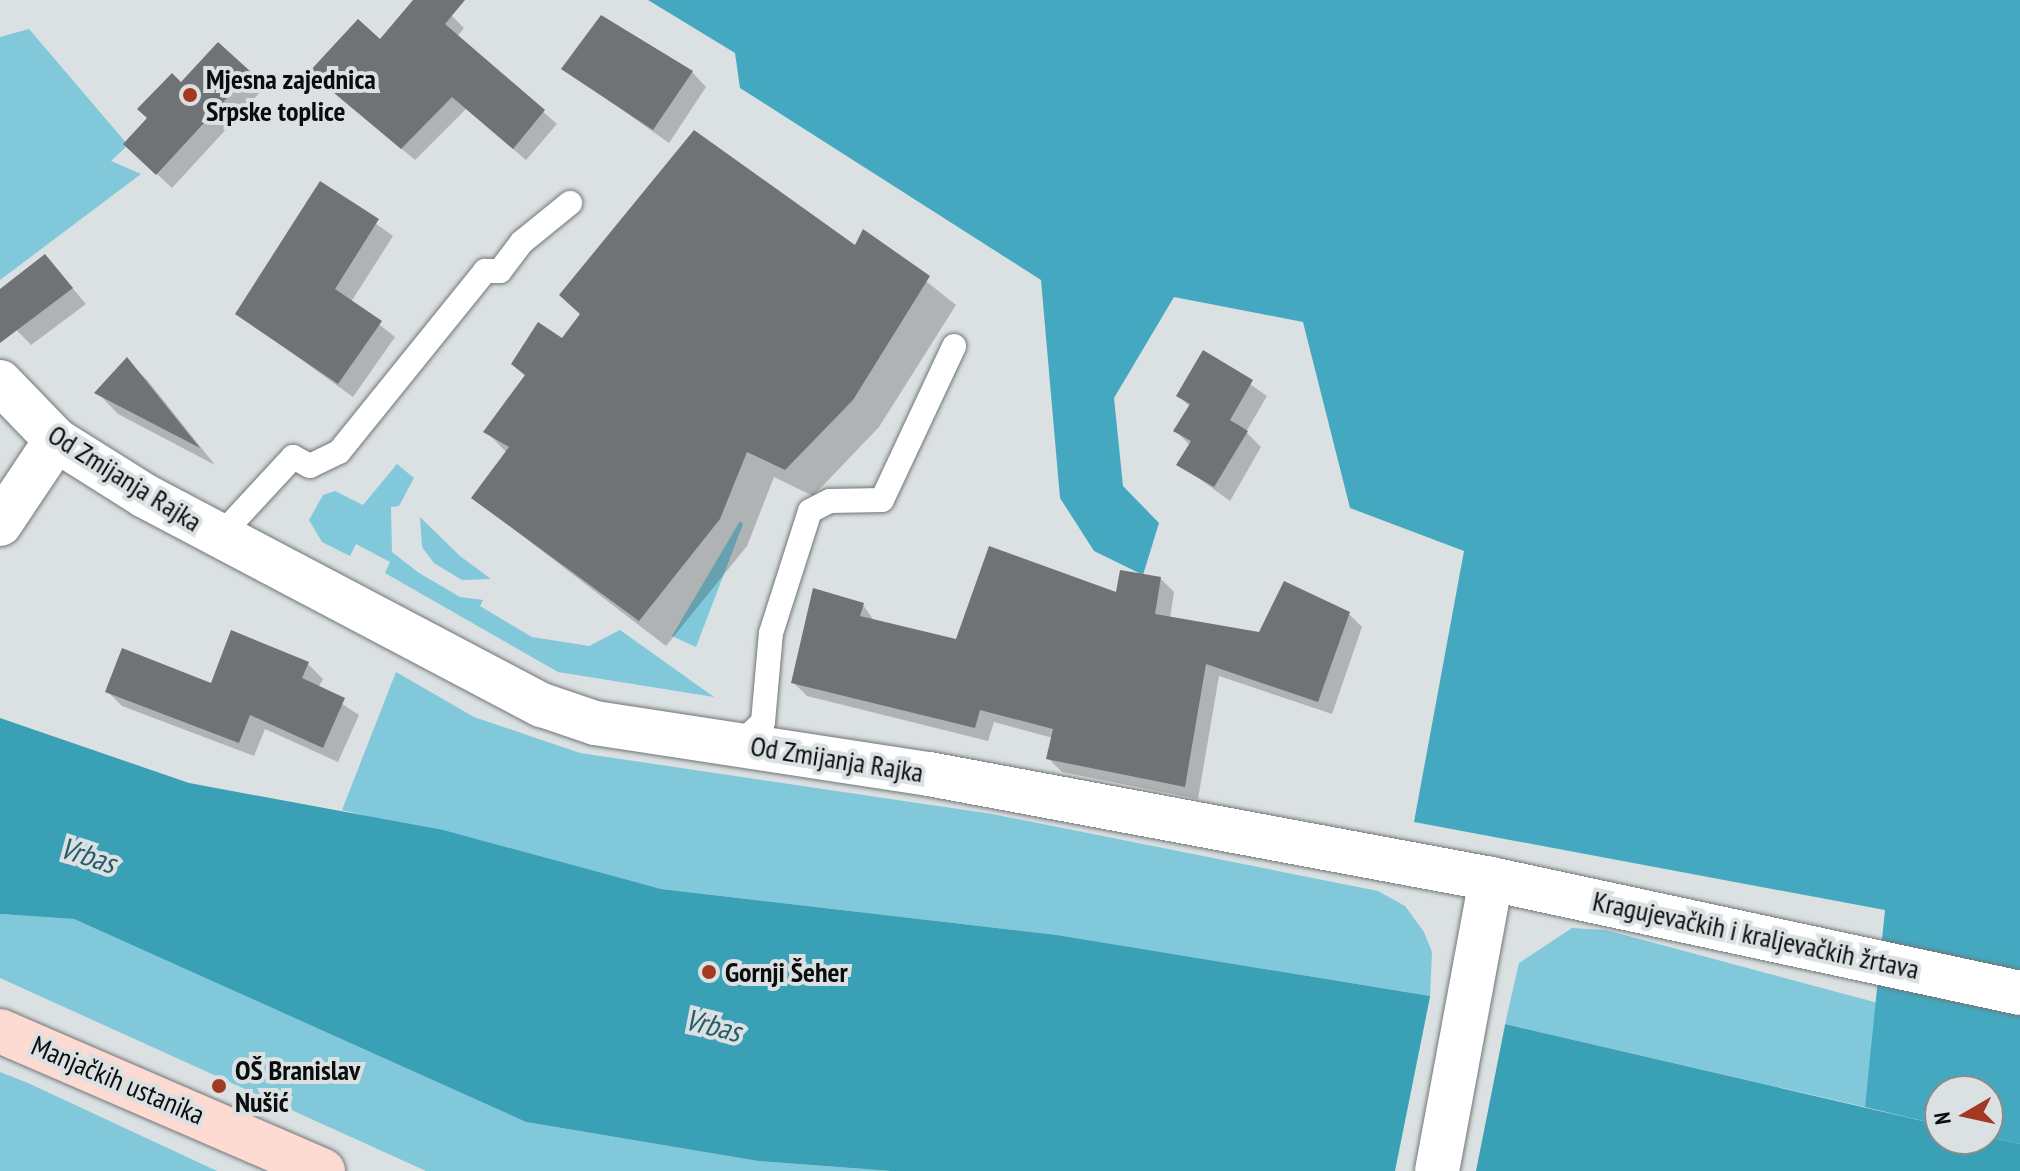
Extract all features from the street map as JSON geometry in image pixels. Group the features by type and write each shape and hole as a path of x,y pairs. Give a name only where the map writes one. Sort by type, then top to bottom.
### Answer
{"main road":[{"name":"Manjačkih ustanika","path":"0,1031 323,1171"}],"street":[{"name":"Od Zmijanja Rajka","path":"0,382 56,440 219,537 542,705 595,723 740,744 1491,879"},
{"path":"0,524 56,440"},
{"path":"1437,1171 1491,879"},
{"name":"Kragujevačkih i kraljevačkih žrtava","path":"1491,879 2020,993"}],"lane":[{"name":"Od Zmijanja Rajka","path":"219,537 293,457 310,466 339,452 485,271 500,271 522,242 570,203"},
{"path":"740,744 763,722 771,633 810,511 830,501 882,500 954,346"}],"shaded area":[{"path":"648,0 2020,0 2020,1144 2004,1140 2004,1075 1924,1075 1924,1121 1865,1107 1885,910 1414,822 1464,551 1350,508 1303,322 1174,297 1114,398 1123,486 1159,523 1143,575 1094,551 1060,498 1041,280 740,88 735,53"},
{"path":"29,29 128,145 111,161 141,174 0,280 0,37"},
{"path":"397,464 414,478 399,506 391,507 392,552 419,573 460,597 483,600 480,606 532,637 589,646 620,630 714,697 558,672 385,573 390,562 356,544 350,556 322,542 309,520 323,495 335,491 363,505"},
{"path":"420,517 460,556 491,579 462,580 434,563 422,547"},
{"path":"740,521 743,524 696,647 672,636"},
{"path":"396,672 474,717 580,753 992,814 1378,891 1405,906 1424,932 1432,952 1430,996 1057,935 661,889 342,810"},
{"path":"0,914 74,919 526,1122 758,1161 891,1171 426,1171 0,978"},
{"path":"1572,928 1606,930 1878,1003 1865,1107 1505,1024 1519,963"},
{"path":"0,1072 28,1083 217,1171 0,1171"}],"water":[{"name":"Vrbas","path":"0,718 189,783 443,830 661,889 1057,935 1430,996 1505,1024 1924,1121 1924,1155 2004,1155 2004,1140 2020,1144 2020,1171 891,1171 758,1161 526,1122 74,919 0,914"}],"pier":[{"path":"1431,992 1506,1020 1476,1171 1395,1171"}],"building":[{"path":"413,0 465,0 445,24 545,110 513,149 452,97 401,149 309,72 358,19 380,39"},
{"path":"601,15 693,71 653,130 561,69"},
{"name":"Mjesna zajednica Srpske toplice","path":"218,42 251,72 156,175 123,144 147,118 137,109 172,73 181,82"},
{"path":"694,130 855,245 863,229 930,276 853,400 785,470 747,452 720,519 639,621 471,498 509,447 483,432 525,375 511,364 538,322 562,338 580,314 559,295"},
{"path":"320,181 379,219 335,289 382,321 338,384 235,314"},
{"path":"45,254 73,288 0,343 0,289"},
{"path":"1203,350 1253,380 1230,420 1248,431 1214,487 1176,465 1191,441 1173,431 1190,404 1176,396"},
{"path":"127,357 200,448 94,393"},
{"path":"989,546 1116,592 1120,570 1161,577 1155,614 1259,632 1284,581 1350,612 1318,702 1206,664 1185,787 1046,759 1053,729 980,710 975,728 791,683 813,588 864,603 860,616 956,639"},
{"path":"231,630 309,662 302,678 345,698 323,748 250,715 239,743 105,692 122,648 211,683"}],"place":[{"name":"Mjesna zajednica Srpske toplice","path":"190,95"},
{"name":"Gornji Šeher","path":"709,972"},
{"name":"OŠ Branislav Nušić","path":"219,1086"}]}
